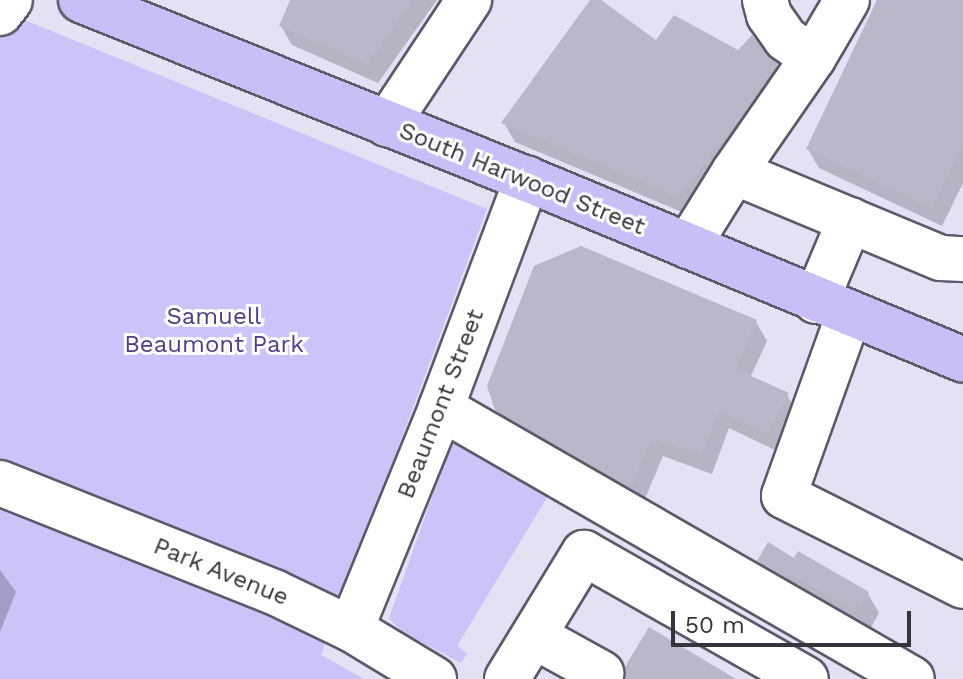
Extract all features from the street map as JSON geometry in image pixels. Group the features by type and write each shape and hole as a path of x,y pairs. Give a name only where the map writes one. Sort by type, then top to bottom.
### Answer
{"main road":[{"name":"South Harwood Street","path":"81,0 527,179 963,360"}],"street":[{"path":"0,13 10,0"},
{"path":"387,124 469,0"},
{"path":"765,0 769,15 786,39 813,58"},
{"path":"688,246 734,172 813,58 847,0"},
{"path":"734,172 941,258 963,259"},
{"name":"Beaumont Street","path":"351,629 441,408 527,179"},
{"path":"850,220 832,307 784,496 963,586"},
{"path":"441,408 912,679"},
{"name":"Park Avenue","path":"0,483 274,592 351,629 434,679"},
{"path":"507,679 584,553 806,679"},
{"path":"534,636 601,673"}],"green space":[{"name":"Samuell Beaumont Park","path":"0,10 487,209 321,655 364,679 0,679"},
{"path":"453,438 557,481 457,646 467,653 461,663 404,633 389,618"}],"building":[{"path":"290,0 413,0 367,65 279,26"},
{"path":"590,0 601,0 656,40 674,15 738,50 752,35 778,64 746,111 678,197 501,123"},
{"path":"877,0 963,0 963,142 932,209 806,149"},
{"path":"581,246 757,320 736,369 789,393 768,434 719,411 701,456 652,438 631,489 495,410 487,386 534,266"},
{"path":"768,542 794,558 798,551 869,592 858,613 789,574 786,578 757,561"},
{"path":"649,627 736,679 624,679 625,667"}]}
